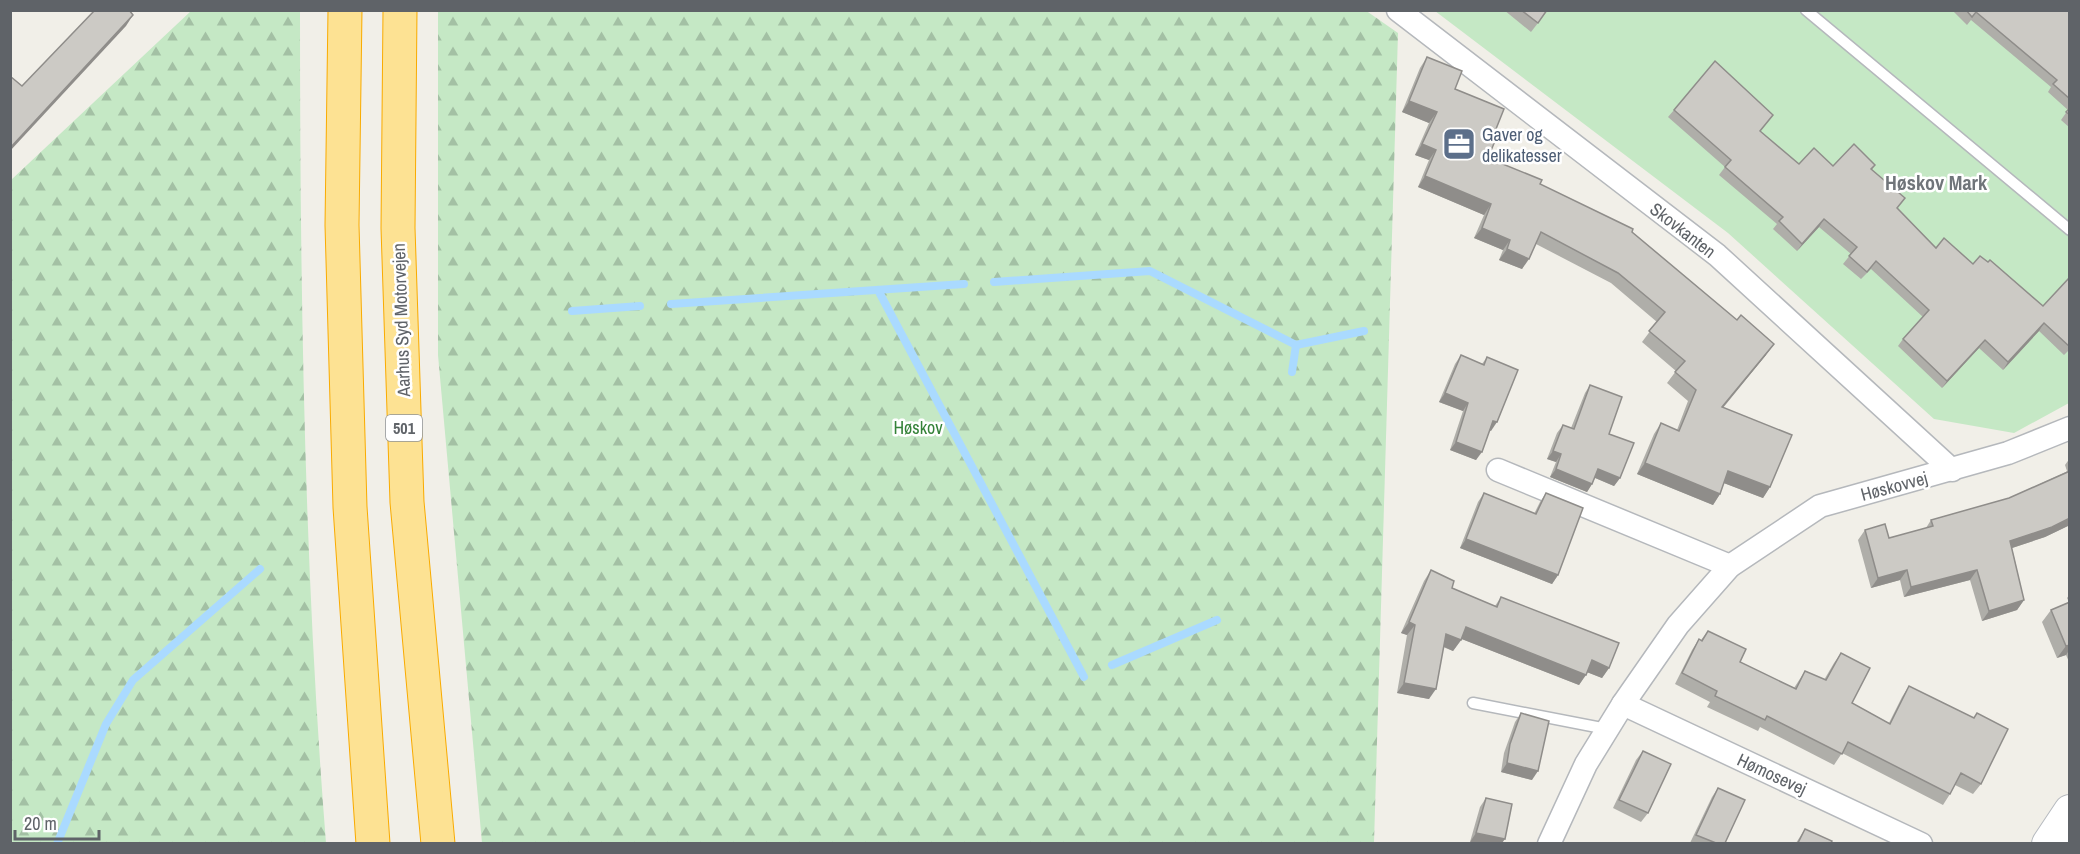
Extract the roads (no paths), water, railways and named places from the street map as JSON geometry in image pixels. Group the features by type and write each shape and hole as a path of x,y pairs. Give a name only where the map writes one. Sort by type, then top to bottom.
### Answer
{"highway":[{"path":"345,10 342,225 350,507 373,843"},
{"name":"Aarhus Syd Motorvejen","path":"400,10 398,228 407,502 438,843"}],"street":[{"name":"Skovkanten","path":"1398,10 1717,255 1952,470"},
{"name":"Høskovvej","path":"1549,843 1587,764 1623,704 1678,625 1730,566 1820,506 2008,453 2070,428"},
{"path":"1498,470 1730,566"},
{"name":"Hømosevej","path":"1623,704 1921,843"},
{"path":"2048,843 2070,811"}],"lane":[{"path":"1806,10 2070,230"},
{"path":"1473,703 1607,729"}],"waterway":[{"path":"994,282 1150,271 1296,345 1364,331"},
{"path":"671,304 964,284"},
{"path":"878,290 1084,677"},
{"path":"572,311 640,306"},
{"path":"1292,372 1296,345"},
{"path":"57,844 106,724 133,680 260,569"},
{"path":"1112,665 1217,620"}],"place":[{"name":"Gaver og delikatesser","path":"1459,144"}],"district":[{"name":"Høskov Mark","path":"1936,182"}],"park label":[{"name":"Høskov","path":"918,427"}]}
